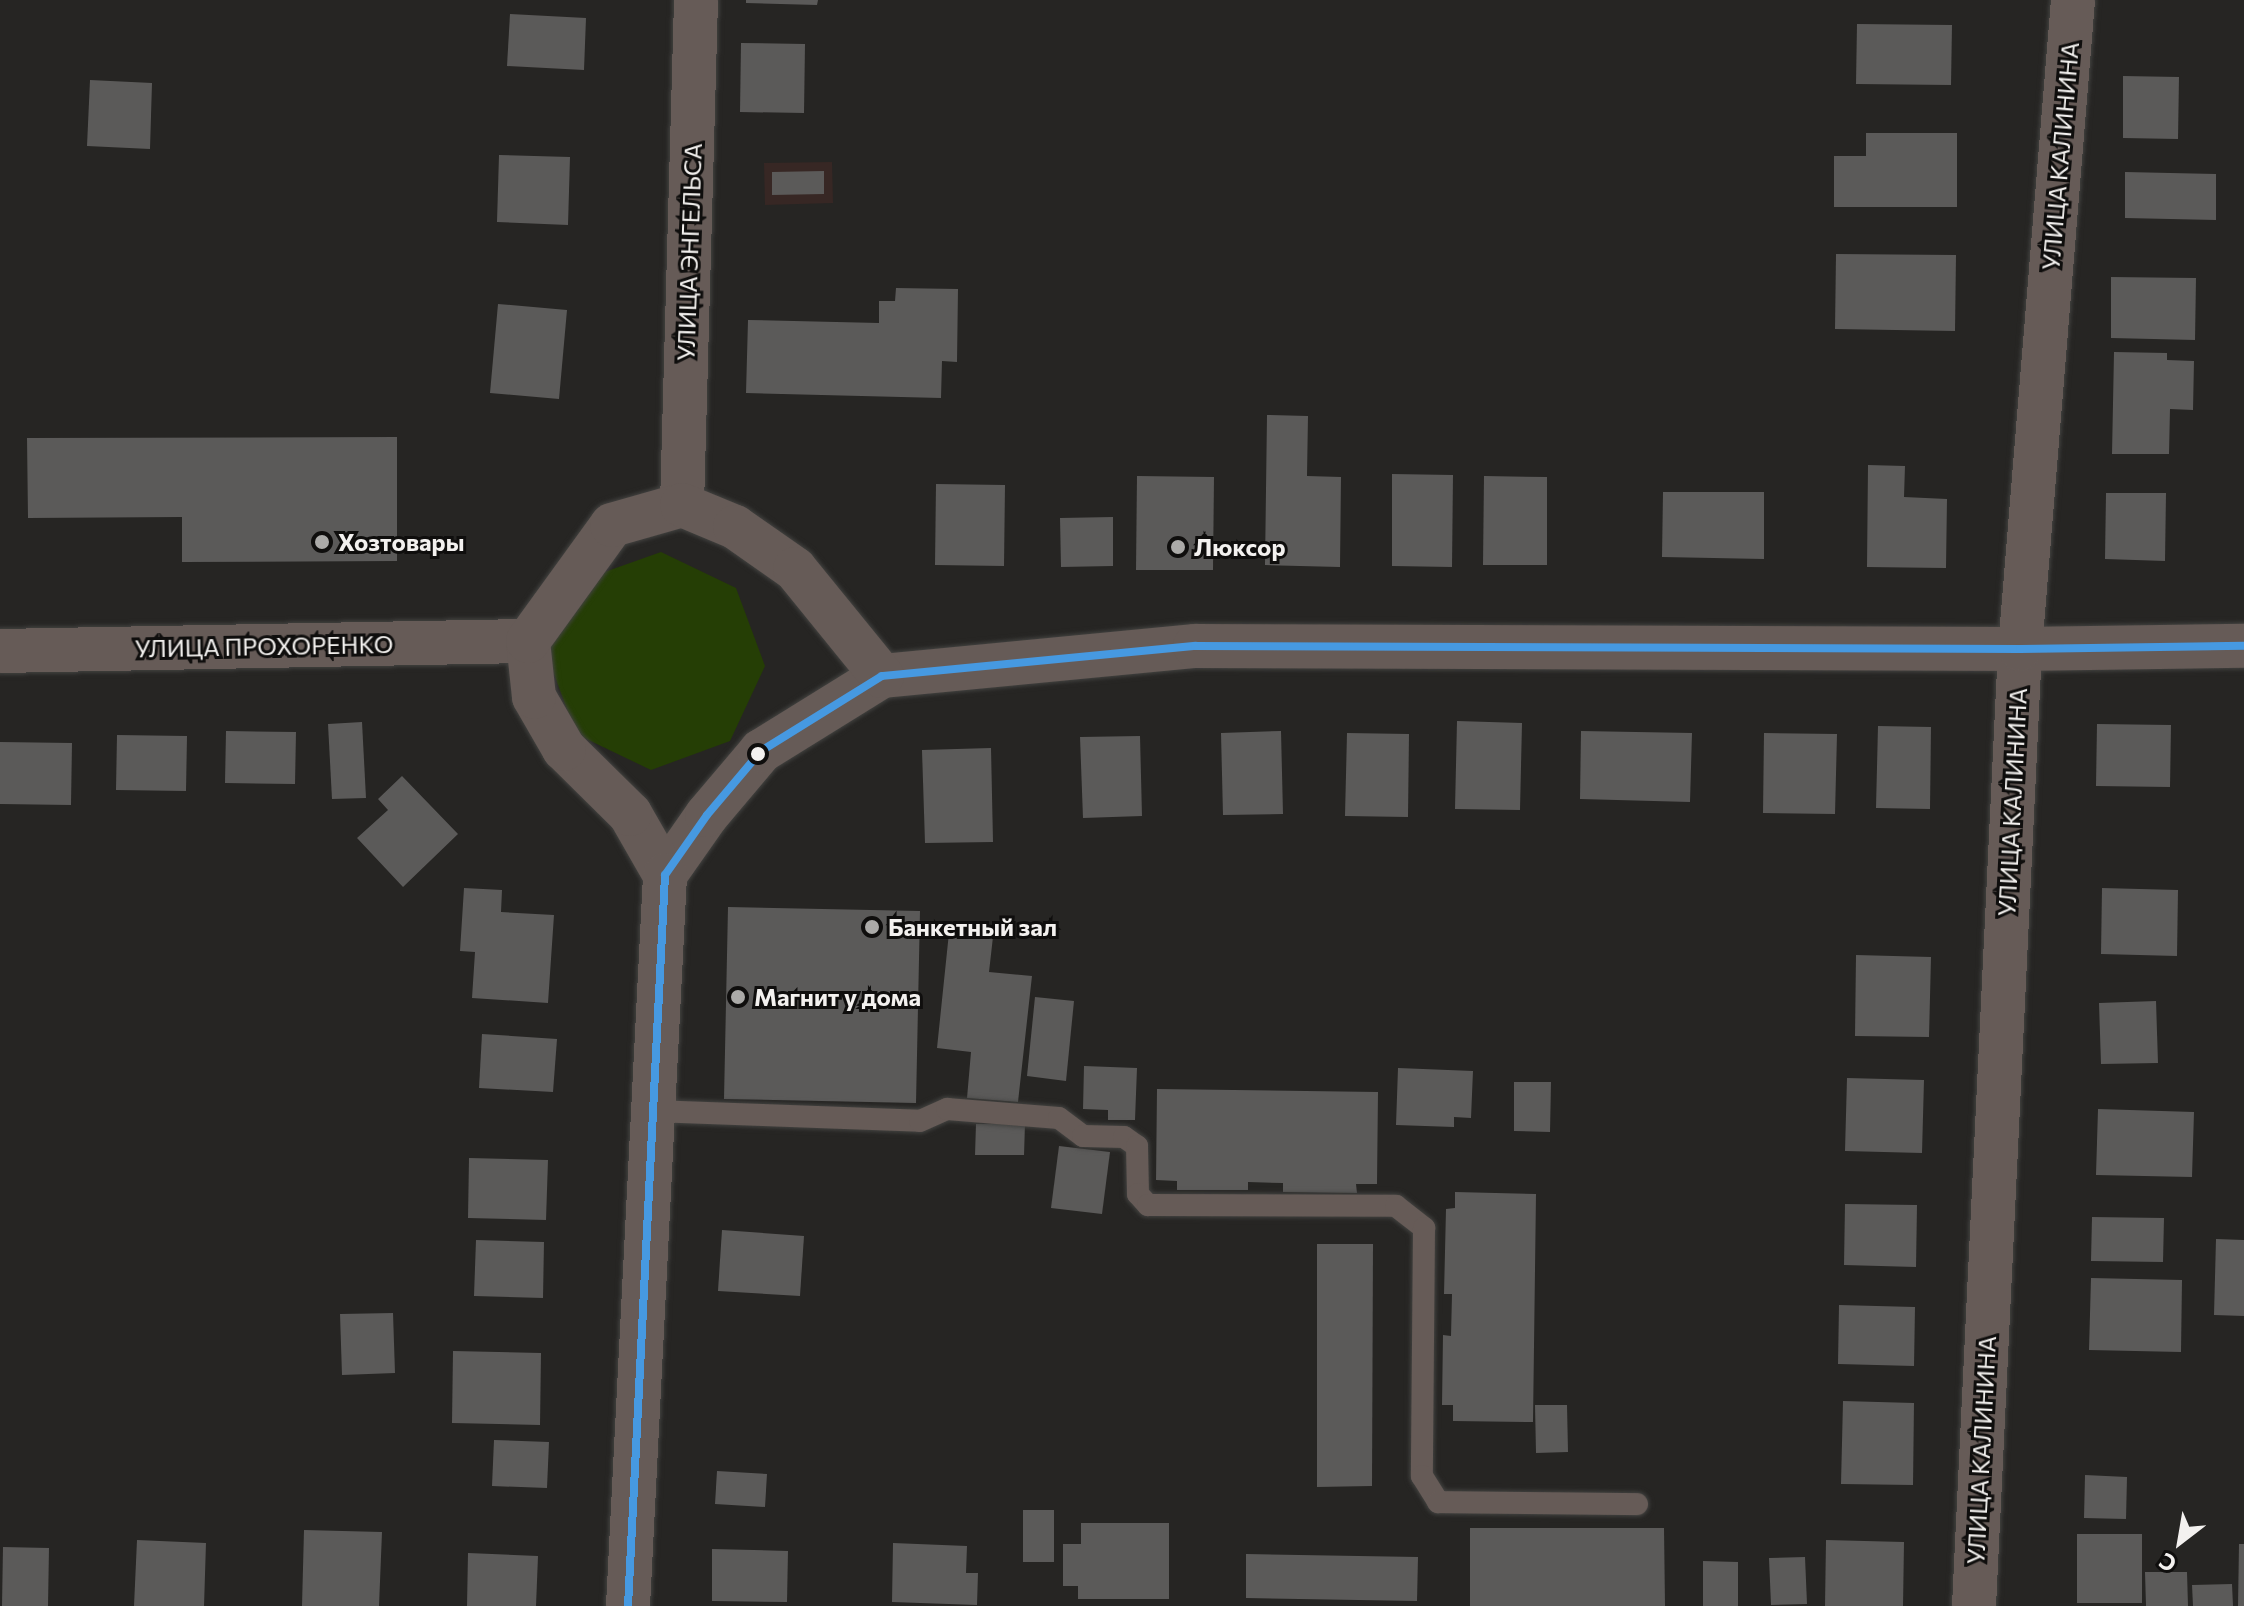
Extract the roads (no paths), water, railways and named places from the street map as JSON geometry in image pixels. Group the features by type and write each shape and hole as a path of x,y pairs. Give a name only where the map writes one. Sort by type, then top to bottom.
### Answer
{"street":[{"name":"УЛИЦА ЭНГЕЛЬСА","path":"682,505 696,0"},
{"name":"УЛИЦА КАЛИНИНА","path":"1974,1606 2020,649 2073,0"},
{"path":"665,875 630,814 564,749 534,697 528,641 612,525 682,505 735,527 795,569 882,676"},
{"name":"УЛИЦА ПРОХОРЕНКО","path":"0,651 528,641"},
{"path":"628,1606 665,875 707,815 761,751 882,676 1195,646 2020,649 2244,646"}],"lane":[{"path":"653,1111 920,1121 947,1109 1059,1118 1083,1136 1124,1137 1137,1146 1138,1194 1148,1205 1396,1206 1424,1228 1422,1476 1438,1502 1637,1504"}],"place":[{"name":"Хозтовары","path":"322,542"},
{"name":"Люксор","path":"1178,547"},
{"name":"Банкетный зал","path":"872,927"},
{"name":"Магнит у дома","path":"738,997"}]}
